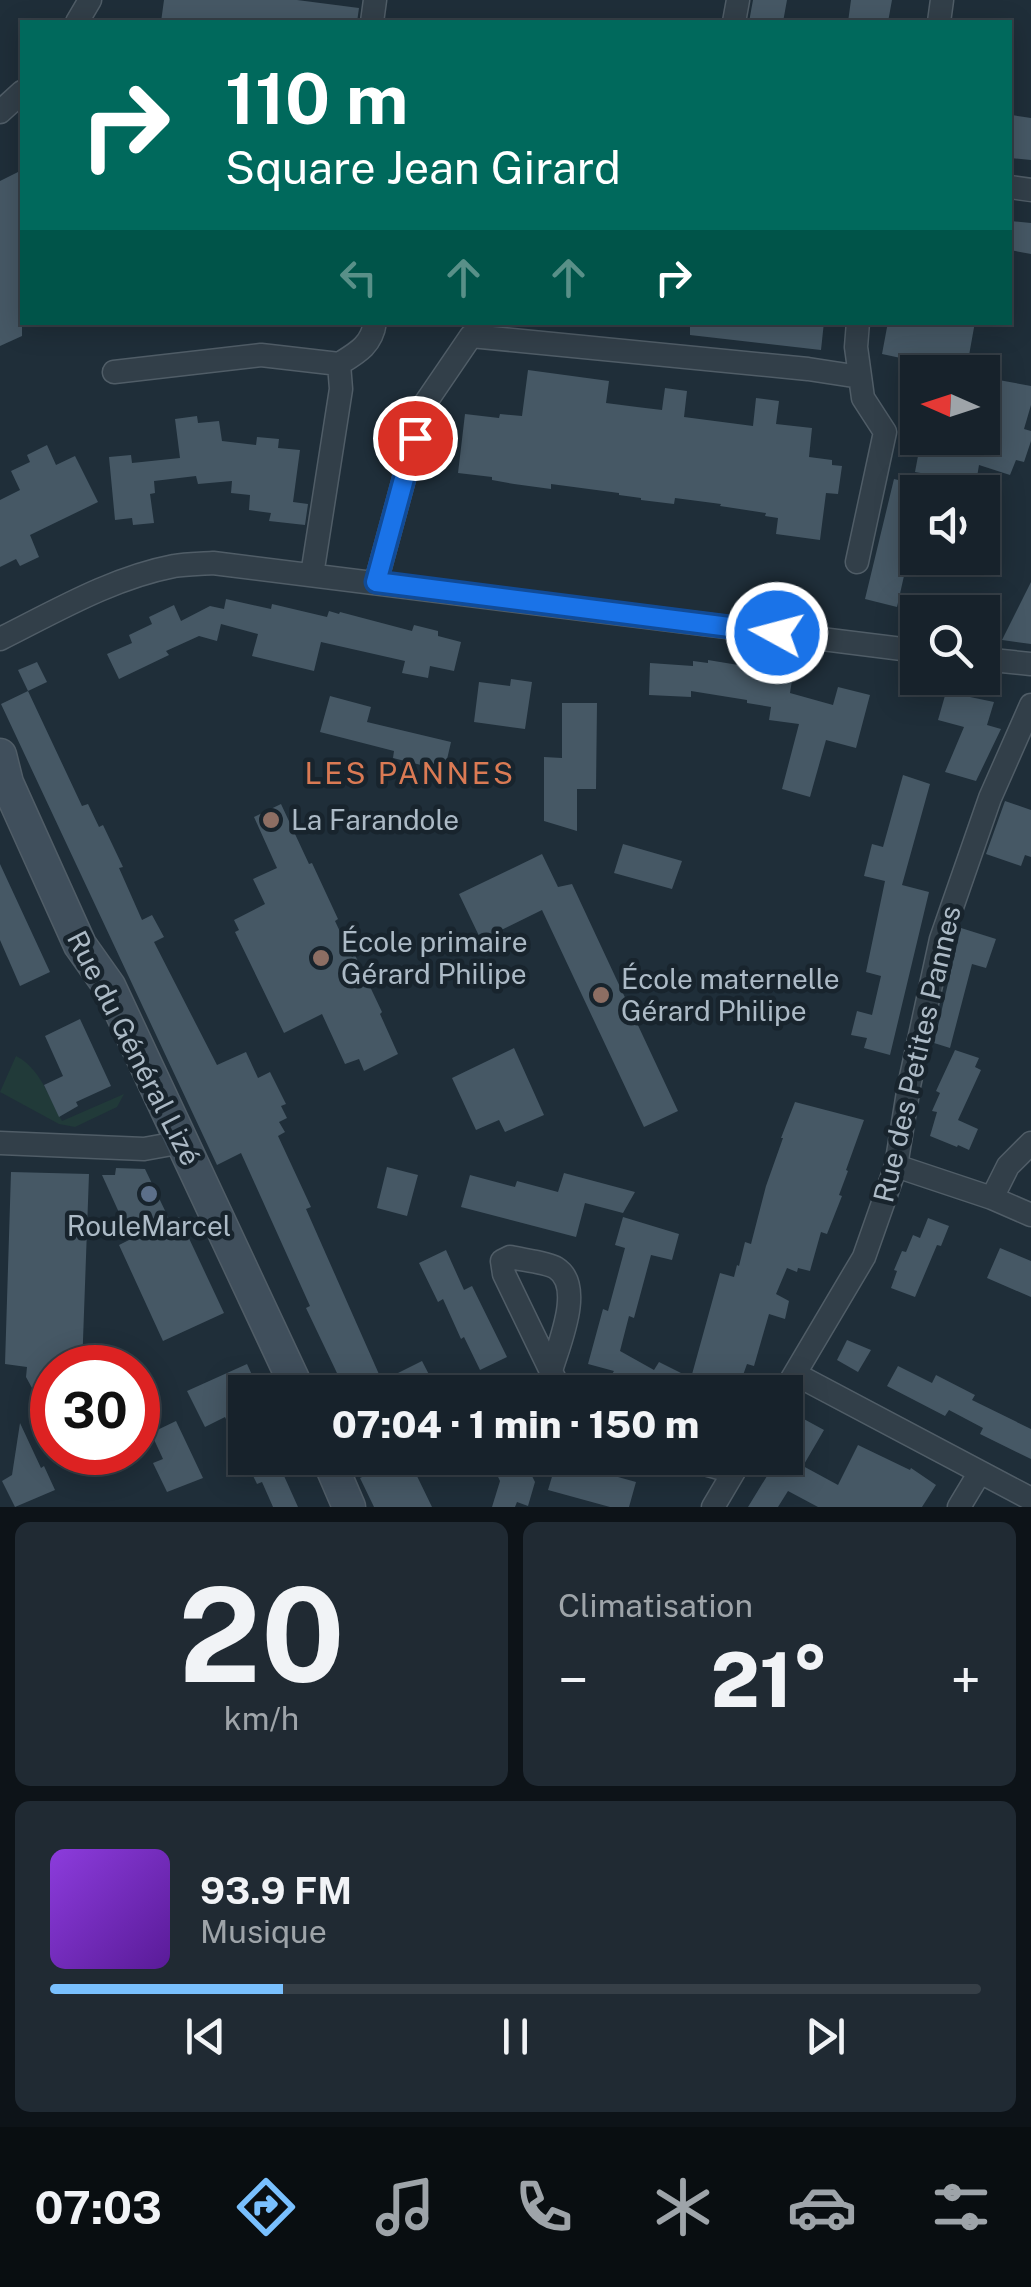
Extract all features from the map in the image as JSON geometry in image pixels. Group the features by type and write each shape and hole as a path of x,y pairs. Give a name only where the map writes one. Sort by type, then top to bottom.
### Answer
{"main road":[{"name":"Rue du Général Lizé","path":"0,755 8,783 80,945 109,986 290,1375"},
{"path":"335,1475 349,1507"}],"street":[{"path":"0,112 20,94"},
{"path":"114,372 261,355 339,364 360,351 373,336 375,325"},
{"path":"857,562 885,432 863,398 856,347 858,325"},
{"path":"376,582 424,405 471,336 860,377"},
{"path":"312,575 342,389 339,364"},
{"path":"0,639 124,580 174,566 213,562 900,649"},
{"path":"1000,661 1031,664"},
{"name":"Rue des Petites Pannes","path":"795,1375 864,1257 896,1166 940,939 990,798 1031,705"},
{"path":"0,1143 144,1148 183,1142"},
{"path":"992,1198 1008,1166 1031,1143"},
{"path":"896,1166 1031,1215"},
{"path":"510,1257 556,1268 571,1292 556,1382 504,1274 502,1262 510,1257"},
{"path":"803,1390 1031,1499"},
{"path":"959,1507 980,1472"},
{"path":"713,1507 731,1475"}],"green space":[{"path":"16,1056 38,1076 62,1121 124,1094 117,1107 75,1127 59,1124 0,1092"}],"building":[{"path":"164,0 297,0 359,8 357,20 161,20"},
{"path":"753,0 787,0 783,20 749,20"},
{"path":"851,0 892,0 888,20 848,20"},
{"path":"1012,115 1031,118 1031,160 1012,158"},
{"path":"20,171 22,336 0,346 0,181"},
{"path":"1012,221 1031,223 1031,254 1012,250"},
{"path":"690,325 824,325 821,350 690,335"},
{"path":"887,325 974,325 969,355 900,358 882,354"},
{"path":"528,370 609,381 606,403 662,410 665,388 687,391 684,417 753,426 756,398 779,401 776,424 812,428 809,457 832,460 832,465 842,466 838,494 826,493 820,540 776,534 778,518 721,504 675,498 674,504 619,493 551,484 551,489 458,473 465,414 522,416"},
{"path":"1000,380 1031,386 1031,405 1024,429 1031,431 1031,441 1024,462 1016,460 1010,475 979,465 977,475 915,472 918,455 1000,455"},
{"path":"197,416 198,423 219,421 222,441 256,445 257,437 279,439 278,448 300,450 293,502 308,504 305,525 269,521 271,513 249,510 250,495 231,493 232,481 198,484 196,476 154,481 155,493 150,494 154,523 133,525 132,518 115,520 109,457 131,455 132,463 180,458 175,419"},
{"path":"47,445 56,465 75,456 98,502 30,535 39,557 20,566 16,559 0,567 0,500 20,490 11,471 30,462 27,455"},
{"path":"894,479 900,480 900,575 904,575 897,607 865,599"},
{"path":"1031,582 1031,644 1002,640"},
{"path":"226,599 271,609 272,604 327,617 329,611 340,612 412,631 414,625 438,631 438,636 461,642 454,671 430,666 428,678 402,673 405,661 321,642 314,671 252,656 258,634 221,624 217,641 199,636 119,679 107,654 132,643 129,635 152,624 149,617 174,605 181,621 210,606 224,609"},
{"path":"693,661 793,674 790,693 833,705 838,687 870,695 856,748 826,740 810,797 782,789 799,724 769,720 771,707 747,700 691,691 691,697 649,695 650,663 693,666"},
{"path":"37,662 47,682 28,691 18,670"},
{"path":"511,679 532,682 525,729 474,722 479,682 510,686"},
{"path":"28,691 82,806 88,804 99,827 103,825 142,920 152,915 164,937 154,942 217,1065 246,1052 258,1078 270,1072 286,1104 281,1106 287,1118 279,1122 285,1132 278,1136 379,1375 338,1375 241,1153 217,1165 1,704"},
{"path":"945,695 994,702 987,725 1001,729 976,781 945,772 964,727 938,720"},
{"path":"330,696 371,707 367,722 451,742 445,768 393,758 394,751 320,732"},
{"path":"562,703 597,703 596,789 577,789 577,831 544,821 544,757 562,758"},
{"path":"903,775 930,784 902,885 929,892 890,1055 864,1048 867,1038 851,1035 857,1011 872,1015 881,976 866,972 885,881 864,876 872,844 883,847"},
{"path":"1005,801 1031,810 1031,857 1025,855 1021,866 986,854"},
{"path":"281,804 382,1012 398,1054 364,1071 359,1059 345,1064 322,1014 284,1033 235,932 239,930 234,920 265,904 253,879 277,868 254,817"},
{"path":"623,844 682,861 672,889 614,873"},
{"path":"542,854 558,887 572,884 678,1111 644,1127 542,910 481,940 459,894"},
{"path":"0,864 50,972 20,986 0,940"},
{"path":"961,928 996,939 986,968 972,964 950,1048 934,1043"},
{"path":"80,1019 111,1086 76,1102 78,1106 59,1117 44,1085 63,1076 45,1036"},
{"path":"514,1048 544,1115 505,1132 499,1120 476,1130 452,1078"},
{"path":"955,1050 979,1058 975,1067 981,1070 958,1120 978,1129 969,1150 930,1136 937,1112 932,1111 940,1093 936,1091"},
{"path":"795,1102 864,1120 827,1234 821,1232 810,1271 787,1268 776,1294 789,1301 785,1319 769,1314 754,1366 747,1364 743,1375 692,1375 720,1273 734,1277 745,1242 751,1244"},
{"path":"387,1167 418,1175 407,1216 377,1208"},
{"path":"116,1168 145,1169 170,1221 179,1217 224,1313 163,1341 119,1245 131,1239 102,1175 115,1175"},
{"path":"11,1172 89,1174 83,1345 30,1345 30,1384 27,1367 5,1364"},
{"path":"564,1173 635,1192 623,1213 585,1203 576,1237 461,1207 470,1175 515,1187 517,1181 558,1192"},
{"path":"623,1217 679,1234 672,1260 651,1255 634,1318 629,1316 620,1351 654,1370 659,1362 685,1375 612,1375 614,1371 588,1364 625,1248 615,1245"},
{"path":"928,1218 949,1226 915,1297 891,1288 902,1251 906,1252 913,1235 920,1238"},
{"path":"1000,1248 1031,1261 1031,1297 987,1278"},
{"path":"446,1250 464,1290 472,1286 507,1357 480,1370 443,1299 438,1302 419,1263"},
{"path":"847,1340 871,1350 858,1372 837,1360"},
{"path":"422,1361 429,1375 394,1375"},
{"path":"247,1364 252,1375 228,1375 228,1423 225,1417 205,1427 187,1391"},
{"path":"898,1366 932,1383 936,1375 975,1395 972,1400 1031,1429 1031,1459 980,1434 983,1428 949,1410 945,1416 887,1386"},
{"path":"803,1419 824,1430 803,1466"},
{"path":"176,1421 203,1478 167,1492 159,1475 163,1459 160,1429"},
{"path":"20,1423 30,1444 30,1475 48,1475 55,1490 15,1507 2,1481 12,1475"},
{"path":"858,1445 911,1468 936,1485 922,1507 818,1507 788,1491 778,1507 748,1507 768,1475 803,1475 803,1466 838,1485"},
{"path":"253,1475 284,1475 298,1507 273,1507 262,1482 257,1484"},
{"path":"416,1475 432,1507 374,1507 360,1478"},
{"path":"497,1475 532,1475 535,1482 528,1506 517,1502 515,1507 492,1507 500,1481"},
{"path":"552,1475 611,1475 636,1482 629,1507 610,1507 548,1490"}],"place":[{"name":"La Farandole","path":"271,820"},
{"name":"École primaire Gérard Philipe","path":"321,958"},
{"name":"École maternelle Gérard Philipe","path":"601,995"},
{"name":"RouleMarcel","path":"149,1194"}],"district":[{"name":"LES PANNES","path":"410,774"}],"route":[{"path":"415,438 376,582 777,633"}]}
